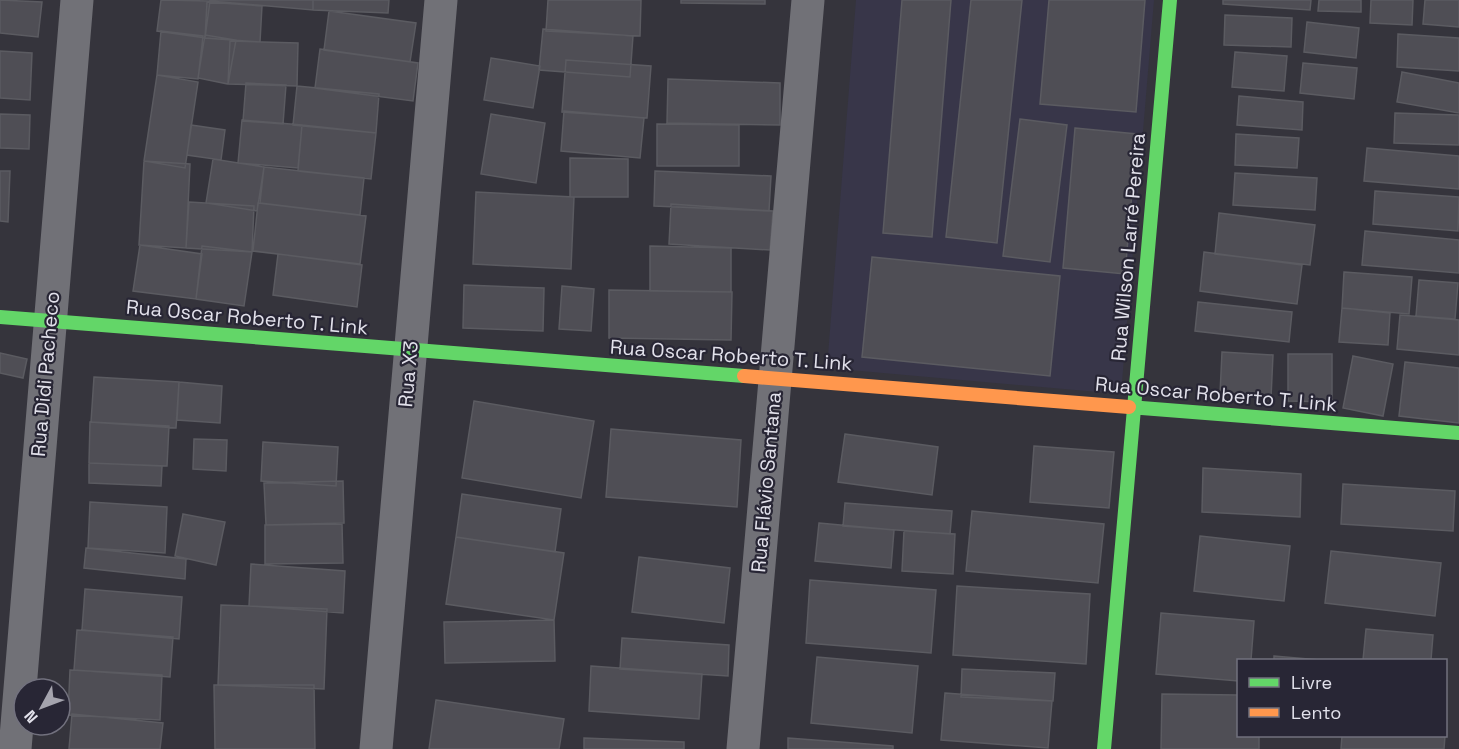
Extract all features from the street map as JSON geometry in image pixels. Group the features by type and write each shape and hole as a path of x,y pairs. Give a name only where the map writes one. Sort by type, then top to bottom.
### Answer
{"street":[{"name":"Rua Didi Pacheco","path":"15,749 77,0"},
{"name":"Rua X3","path":"376,749 441,0"},
{"name":"Rua Flávio Santana","path":"743,749 808,0"},
{"name":"Rua Wilson Larré Pereira","path":"1104,749 1170,0"},
{"name":"Rua Oscar Roberto T. Link","path":"0,316 1459,433"}],"shaded area":[{"path":"856,0 1154,0 1121,394 827,368"}],"building":[{"path":"0,0 42,2 38,37 0,33"},
{"path":"161,0 210,1 205,38 157,31"},
{"path":"313,0 313,10 210,1"},
{"path":"313,0 389,0 388,13 313,10"},
{"path":"548,0 641,0 640,36 546,31"},
{"path":"681,0 765,0 765,4 681,3"},
{"path":"902,0 951,0 932,237 883,233"},
{"path":"971,0 1022,0 997,243 946,237"},
{"path":"1049,0 1145,0 1136,112 1040,104"},
{"path":"1223,0 1311,0 1310,10 1223,4"},
{"path":"1319,0 1361,0 1361,12 1318,11"},
{"path":"1371,0 1413,0 1412,25 1370,23"},
{"path":"1425,0 1459,0 1459,27 1423,24"},
{"path":"207,2 262,6 260,42 205,38"},
{"path":"329,11 416,23 410,62 324,50"},
{"path":"1225,15 1292,18 1291,47 1224,45"},
{"path":"1307,22 1359,28 1356,58 1304,52"},
{"path":"543,29 633,36 630,77 539,70"},
{"path":"161,31 203,36 198,79 157,75"},
{"path":"1398,34 1459,38 1459,71 1397,67"},
{"path":"205,35 236,40 228,84 198,78"},
{"path":"230,41 298,43 297,86 228,84"},
{"path":"320,49 418,63 413,101 315,88"},
{"path":"0,51 32,53 30,100 0,98"},
{"path":"1235,52 1287,56 1284,91 1232,87"},
{"path":"491,58 540,66 533,108 484,100"},
{"path":"566,60 651,66 647,118 562,112"},
{"path":"1303,63 1357,68 1354,99 1300,93"},
{"path":"1402,72 1459,83 1459,113 1397,102"},
{"path":"157,75 198,82 185,168 144,161"},
{"path":"668,79 780,83 780,125 667,123"},
{"path":"246,83 286,85 283,124 243,121"},
{"path":"297,86 379,94 376,133 293,125"},
{"path":"1239,96 1303,102 1302,130 1237,125"},
{"path":"564,111 644,118 640,158 561,151"},
{"path":"1395,113 1459,115 1459,145 1394,143"},
{"path":"0,114 30,115 29,149 0,148"},
{"path":"491,114 545,123 536,183 481,174"},
{"path":"1020,119 1067,125 1050,262 1003,256"},
{"path":"242,120 302,125 298,168 238,163"},
{"path":"657,124 739,125 739,166 657,166"},
{"path":"191,125 225,130 221,160 187,155"},
{"path":"302,125 376,133 371,179 298,171"},
{"path":"1075,128 1137,134 1125,274 1063,268"},
{"path":"1236,134 1299,138 1297,168 1235,165"},
{"path":"1367,148 1459,156 1459,189 1364,181"},
{"path":"570,158 628,159 628,197 570,197"},
{"path":"213,159 264,167 257,211 206,203"},
{"path":"144,161 190,164 186,248 139,245"},
{"path":"264,167 364,178 360,215 260,203"},
{"path":"0,171 10,171 8,222 0,221"},
{"path":"655,171 771,176 769,211 654,206"},
{"path":"1235,173 1317,178 1315,210 1233,205"},
{"path":"1375,191 1459,197 1458,231 1373,224"},
{"path":"476,192 574,197 571,269 473,264"},
{"path":"189,202 254,206 252,252 186,248"},
{"path":"258,203 366,216 360,264 253,251"},
{"path":"671,204 773,211 770,250 669,244"},
{"path":"1219,213 1315,225 1310,265 1215,254"},
{"path":"1365,231 1459,240 1459,273 1362,265"},
{"path":"140,245 202,254 196,299 133,291"},
{"path":"202,246 252,252 244,306 196,299"},
{"path":"650,246 731,248 731,292 650,291"},
{"path":"1204,252 1302,265 1297,304 1200,291"},
{"path":"278,254 362,265 357,307 273,295"},
{"path":"872,257 1060,276 1050,376 862,357"},
{"path":"1344,272 1412,277 1409,314 1342,308"},
{"path":"1419,280 1458,283 1455,319 1416,316"},
{"path":"464,285 544,288 543,331 463,328"},
{"path":"562,286 594,289 591,331 559,329"},
{"path":"609,290 732,292 731,340 609,338"},
{"path":"1198,302 1292,312 1289,342 1195,331"},
{"path":"1342,308 1390,313 1388,345 1339,342"},
{"path":"1400,315 1459,320 1459,355 1397,349"},
{"path":"1222,352 1273,355 1271,398 1220,394"},
{"path":"0,353 27,359 23,378 0,373"},
{"path":"1288,354 1332,354 1332,402 1288,401"},
{"path":"1353,356 1393,364 1383,416 1343,408"},
{"path":"1405,362 1459,368 1459,423 1399,416"},
{"path":"94,377 179,382 176,428 91,422"},
{"path":"179,382 222,386 220,423 177,420"},
{"path":"474,401 594,421 581,498 462,478"},
{"path":"90,422 169,426 167,466 89,463"},
{"path":"611,429 741,440 737,507 606,497"},
{"path":"845,434 938,447 932,495 838,482"},
{"path":"194,439 227,440 226,471 193,469"},
{"path":"263,442 338,447 336,486 261,481"},
{"path":"1034,446 1114,452 1109,508 1030,502"},
{"path":"89,463 162,466 161,486 89,483"},
{"path":"1203,468 1301,474 1300,517 1202,512"},
{"path":"343,481 344,523 266,525 264,483"},
{"path":"1343,484 1455,491 1453,531 1341,524"},
{"path":"462,494 561,509 555,552 456,537"},
{"path":"90,502 167,507 165,553 88,548"},
{"path":"845,503 952,511 950,534 843,526"},
{"path":"972,511 1104,524 1098,583 966,571"},
{"path":"183,514 225,522 216,565 175,556"},
{"path":"819,523 894,530 891,568 815,561"},
{"path":"342,524 343,563 265,564 265,525"},
{"path":"904,531 955,534 953,574 902,571"},
{"path":"1200,536 1290,546 1284,601 1194,591"},
{"path":"456,537 564,553 554,620 446,604"},
{"path":"86,548 186,559 185,579 84,568"},
{"path":"1331,551 1441,563 1435,616 1325,603"},
{"path":"639,557 730,568 724,623 632,612"},
{"path":"251,564 345,571 343,613 249,606"},
{"path":"810,580 936,590 931,653 806,643"},
{"path":"957,586 1090,594 1086,664 953,655"},
{"path":"85,589 182,597 179,639 82,630"},
{"path":"221,605 327,609 324,689 218,685"},
{"path":"1161,613 1254,621 1251,659 1237,659 1237,681 1156,674"},
{"path":"554,620 555,661 445,663 444,622"},
{"path":"1366,629 1433,635 1431,659 1363,659"},
{"path":"77,630 173,637 170,677 74,670"},
{"path":"622,638 729,645 728,676 620,669"},
{"path":"1274,656 1308,659 1274,659"},
{"path":"817,657 918,666 912,733 811,723"},
{"path":"591,666 702,674 699,719 589,711"},
{"path":"962,669 1055,673 1053,701 961,697"},
{"path":"70,670 162,675 160,720 72,715 72,677 70,677"},
{"path":"214,685 314,685 315,749 215,749"},
{"path":"945,693 1052,701 1048,748 941,740"},
{"path":"1162,694 1237,695 1237,737 1259,737 1259,749 1161,749"},
{"path":"436,700 564,719 559,749 429,749"},
{"path":"72,714 163,723 160,749 69,749 70,737 72,737"},
{"path":"1342,737 1445,737 1444,749 1341,749"},
{"path":"584,738 684,742 684,749 584,749"},
{"path":"788,738 893,746 893,749 788,749"}],"traffic: fast":[{"path":"1104,749 1170,0"},
{"path":"0,317 744,376"},
{"path":"1129,407 1459,433"}],"traffic: slow":[{"path":"744,376 1129,407"}]}
